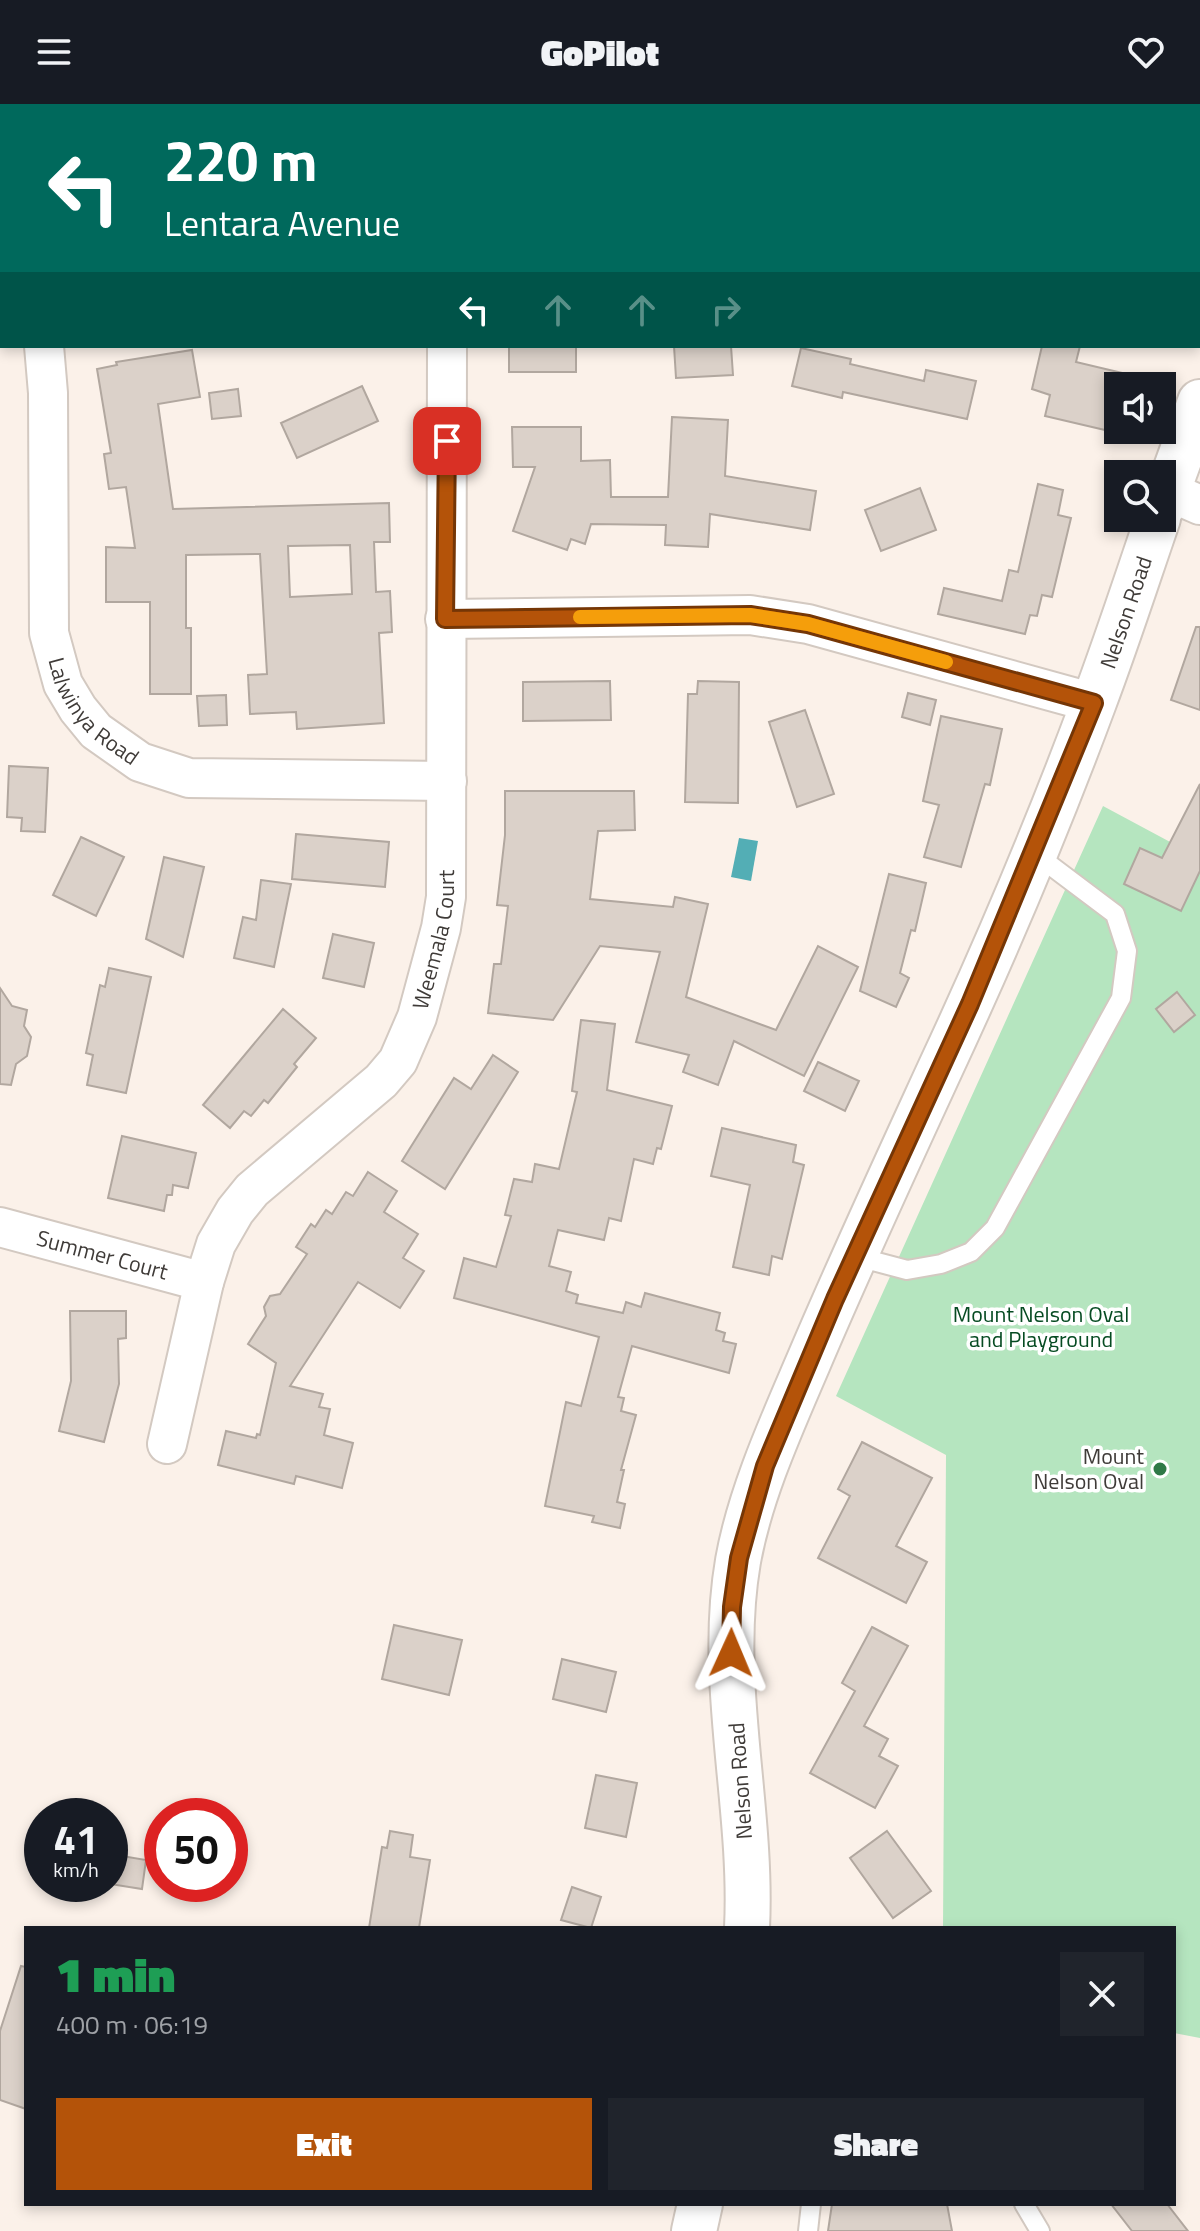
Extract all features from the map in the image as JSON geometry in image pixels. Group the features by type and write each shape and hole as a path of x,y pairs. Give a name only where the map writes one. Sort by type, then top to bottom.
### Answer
{"main road":[{"name":"Nelson Road","path":"1176,490 1200,402"},
{"name":"Nelson Road","path":"751,1926 731,1653 732,1607 739,1558 765,1466 854,1256 970,1004 1034,853 1161,532"},
{"path":"694,2231 700,2206"}],"street":[{"name":"Lalwinya Road","path":"44,348 48,393 49,633 63,684 96,731 140,762 189,778 447,781"},
{"name":"Weemala Court","path":"167,1444 204,1282 216,1244 235,1211 252,1190 381,1081 398,1061 409,1038 441,928 447,866 447,348"},
{"path":"445,619 750,615 808,624 1094,703"},
{"name":"Summer Court","path":"0,1227 204,1282"}],"lane":[{"path":"854,1256 907,1270 941,1264 971,1252 995,1228 1121,998 1127,951 1115,914 1034,853"},
{"path":"808,2231 811,2206"},
{"path":"1025,2206 1040,2231"}],"green space":[{"name":"Mount Nelson Oval and Playground","path":"1103,806 1200,858 1200,2038 1176,2033 1176,1926 943,1926 946,1455 836,1396"}],"water":[{"path":"739,838 758,841 751,881 731,877"}],"building":[{"path":"509,348 576,348 576,372 509,372"},
{"path":"674,348 731,348 733,375 676,378"},
{"path":"801,348 851,359 850,364 924,381 926,370 976,381 967,419 843,392 842,398 792,386"},
{"path":"1042,348 1080,348 1076,362 1118,372 1104,372 1104,430 1045,416 1050,395 1032,389"},
{"path":"192,350 200,397 158,404 173,509 389,503 390,542 374,542 376,592 390,591 392,632 379,633 384,723 297,729 296,712 250,714 248,675 267,674 260,554 186,555 186,628 191,628 191,694 150,694 150,602 106,602 106,547 135,548 126,487 109,489 104,454 111,453 97,369 117,365 116,362","holes":["350,545 352,594 290,597 288,546"]},
{"path":"362,386 378,421 297,458 281,423"},
{"path":"238,389 241,416 212,419 209,393"},
{"path":"672,417 728,420 725,476 816,491 810,530 710,514 708,547 665,545 666,525 591,524 585,544 571,539 567,550 513,531 535,467 513,467 512,427 581,427 581,461 610,460 611,497 668,497"},
{"path":"1038,484 1063,490 1058,515 1071,518 1052,597 1042,595 1037,616 1030,615 1025,634 938,614 944,588 1002,601 1009,570 1018,572"},
{"path":"920,488 936,530 881,551 865,510"},
{"path":"1196,627 1200,627 1200,710 1171,700"},
{"path":"610,681 611,720 523,721 523,682"},
{"path":"698,681 739,682 738,803 685,802 688,694 697,694"},
{"path":"908,693 936,700 930,725 902,717"},
{"path":"226,695 227,725 199,726 197,696"},
{"path":"805,710 834,794 797,807 769,722"},
{"path":"941,716 1002,729 990,785 985,784 961,867 924,857 939,805 923,801"},
{"path":"9,766 48,768 45,832 21,831 22,818 7,817"},
{"path":"1200,784 1200,871 1181,911 1124,884 1140,848 1162,858"},
{"path":"505,791 634,791 635,830 598,831 590,899 673,907 675,897 708,904 686,997 776,1030 818,946 858,967 804,1076 734,1041 718,1085 683,1072 689,1055 636,1042 660,952 600,946 553,1020 488,1013 494,964 501,964 508,906 497,905 505,835"},
{"path":"296,834 389,842 385,887 292,879"},
{"path":"81,837 124,857 96,916 53,895"},
{"path":"164,857 204,867 183,957 146,939"},
{"path":"889,874 926,883 915,931 911,930 900,973 909,978 896,1007 860,991"},
{"path":"261,880 291,884 274,967 234,958 243,917 256,920"},
{"path":"333,934 374,943 364,987 323,978"},
{"path":"109,968 151,977 126,1093 87,1085 93,1055 86,1053 100,985 105,987"},
{"path":"0,988 12,1006 27,1010 24,1026 31,1037 27,1056 16,1064 11,1085 0,1084"},
{"path":"1177,992 1195,1015 1174,1032 1156,1009"},
{"path":"283,1009 316,1038 268,1103 264,1100 251,1116 244,1111 230,1128 203,1105"},
{"path":"581,1020 615,1024 607,1090 672,1106 661,1149 657,1148 653,1164 634,1159 621,1221 609,1218 604,1240 558,1230 549,1266 571,1272 566,1291 578,1295 576,1303 623,1313 626,1302 641,1307 645,1293 720,1313 716,1330 725,1333 723,1341 736,1344 729,1373 632,1346 618,1397 624,1398 621,1411 636,1415 621,1470 624,1470 617,1502 625,1504 620,1528 592,1522 594,1516 545,1506 566,1402 581,1406 599,1337 454,1298 464,1258 496,1267 511,1216 505,1215 514,1179 532,1182 535,1164 559,1169 577,1092 572,1091"},
{"path":"493,1055 518,1072 445,1189 402,1161 454,1078 471,1089"},
{"path":"818,1062 859,1081 845,1111 804,1091"},
{"path":"722,1128 796,1145 793,1162 804,1165 782,1259 772,1256 769,1275 733,1267 750,1185 711,1176"},
{"path":"122,1136 196,1153 188,1188 173,1185 164,1211 108,1198"},
{"path":"368,1172 397,1191 384,1212 418,1234 403,1258 424,1271 400,1308 358,1282 290,1386 323,1394 319,1407 330,1409 324,1435 353,1443 342,1488 296,1476 294,1484 218,1465 226,1431 256,1438 257,1434 260,1435 276,1363 248,1344 266,1316 264,1307 270,1296 280,1294 307,1254 296,1247 311,1224 315,1227 326,1210 332,1214 346,1192 353,1196"},
{"path":"70,1311 126,1311 126,1338 118,1339 119,1384 104,1442 59,1431 71,1381"},
{"path":"862,1442 932,1478 896,1546 927,1562 906,1603 818,1558 850,1496 838,1489"},
{"path":"394,1625 462,1640 449,1695 382,1679"},
{"path":"872,1627 908,1646 864,1726 888,1739 879,1756 898,1766 875,1808 810,1773 855,1691 842,1683"},
{"path":"562,1659 616,1672 606,1712 553,1699"},
{"path":"596,1775 637,1783 626,1837 585,1828"},
{"path":"390,1831 413,1835 410,1857 430,1860 419,1926 369,1926 382,1847 387,1848"},
{"path":"887,1831 931,1891 893,1918 850,1858"},
{"path":"128,1857 144,1860 142,1889 128,1887"},
{"path":"572,1887 601,1897 592,1926 561,1920"},
{"path":"21,1966 24,1967 24,2108 0,2100 0,2031"},
{"path":"832,2206 947,2206 952,2231 828,2231"},
{"path":"1113,2206 1169,2206 1188,2231 1132,2231"}],"slow traffic":[{"path":"580,617 750,615 808,624 946,662"}],"place":[{"name":"Mount Nelson Oval","path":"1160,1469"}],"route":[{"path":"447,441 445,619 750,615 808,624 1094,703 970,1004 835,1299 765,1466 739,1558 732,1607 731,1653"}]}
